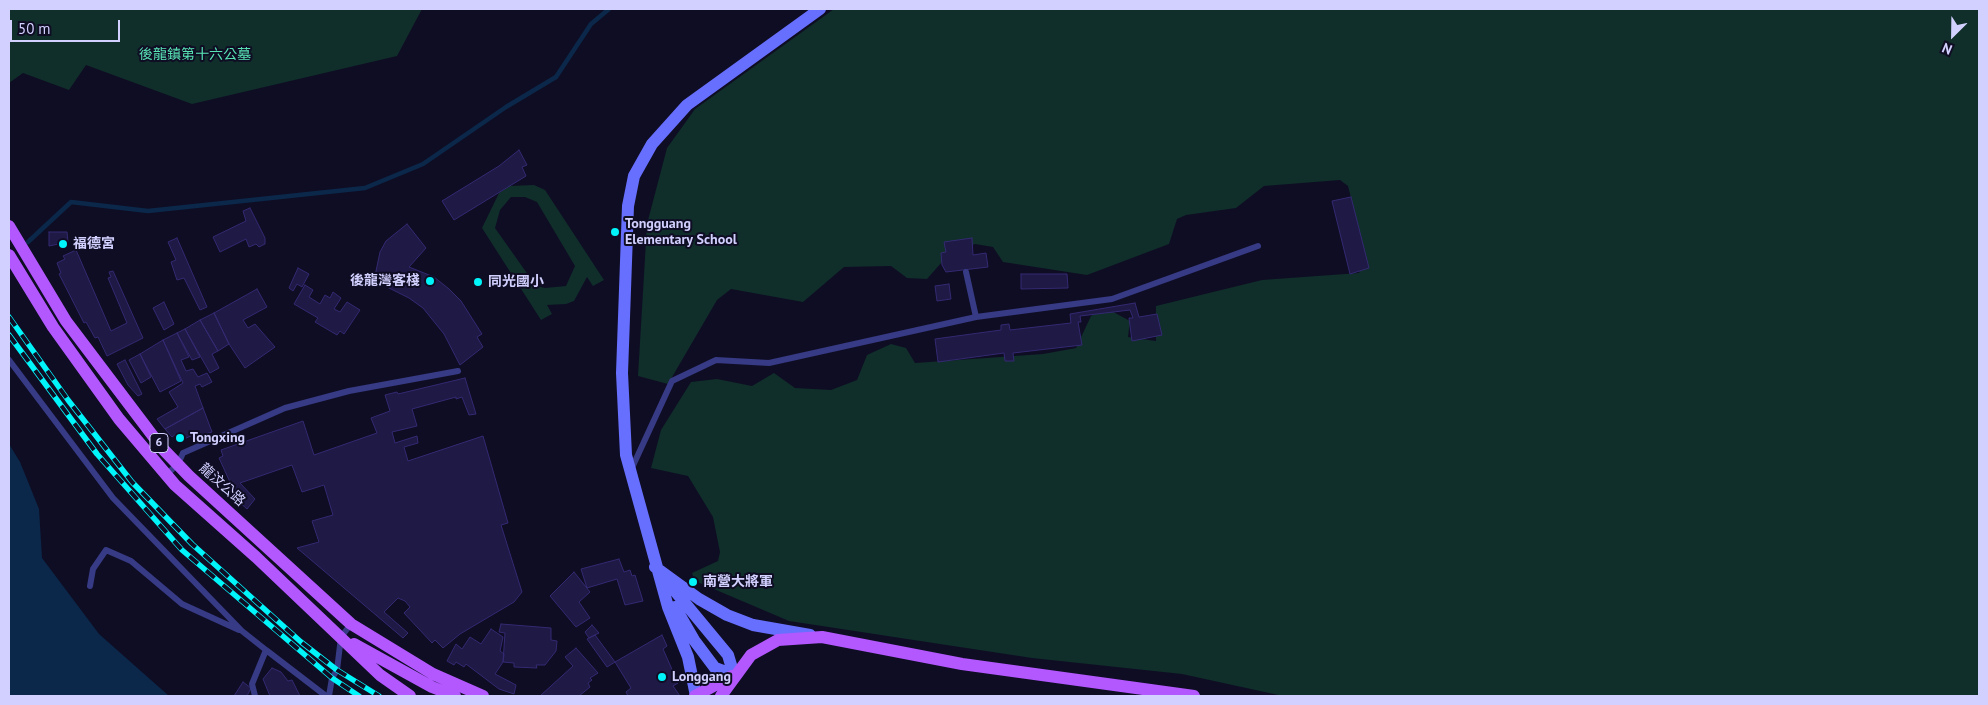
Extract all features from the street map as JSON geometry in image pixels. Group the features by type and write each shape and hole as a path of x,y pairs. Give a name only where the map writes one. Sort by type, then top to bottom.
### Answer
{"main road":[{"path":"734,675 695,696 688,657 668,607 630,473 626,455 622,374 628,206 634,176 652,144 687,105 820,9"},
{"name":"龍汶公路","path":"9,226 66,321 134,412 178,464 352,624 433,674 483,696"},
{"name":"6","path":"9,255 53,327 119,420 166,475 341,637 380,676 410,696"},
{"path":"656,567 699,599 727,615 753,625 962,664 1194,696"},
{"path":"656,567 728,655 734,675"},
{"path":"656,567 676,610 694,640 716,668 734,675"},
{"path":"341,637 432,687 455,696"},
{"path":"720,696 750,655 778,640 822,638"}],"lane":[{"path":"630,473 672,381 716,360 769,363 976,317 1112,299 1258,246"},
{"path":"966,272 976,317"},
{"path":"9,360 113,498 242,632 327,696 332,678 337,670 341,637 352,624"},
{"path":"166,475 178,464 183,453 285,408 349,390 458,371"},
{"path":"90,586 93,569 106,550 130,561 182,604 242,632"},
{"path":"255,696 252,684 266,650"}],"green space":[{"name":"後龍鎮第十六公墓","path":"9,9 422,9 397,56 192,104 86,65 69,90 23,73 9,83"},
{"path":"834,9 1979,9 1979,696 1283,696 1182,674 1032,658 789,621 695,581 692,573 718,561 720,552 713,517 688,476 651,468 661,430 691,382 717,379 752,386 774,373 795,388 831,390 857,380 867,355 891,344 906,348 915,363 1043,354 1076,348 1091,316 1106,308 1130,321 1128,337 1156,341 1156,306 1262,280 1359,273 1366,257 1348,186 1340,180 1264,186 1236,208 1186,215 1177,219 1169,244 1087,275 1003,262 993,247 975,244 949,254 927,279 907,278 891,266 844,267 803,302 731,289 717,300 668,384 638,376 647,224 667,148 695,109"},
{"path":"534,185 545,190 604,280 593,286 587,277 574,301 566,304 547,305 552,314 541,320 482,228 499,193 510,186","holes":["511,197 525,197 537,202 575,266 566,286 545,288 536,286 495,228 500,210"]}],"water":[{"path":"9,444 20,462 39,509 42,558 99,634 169,696 9,696"}],"building":[{"path":"519,150 527,165 522,167 526,176 454,220 442,201 499,166"},
{"path":"1351,197 1369,268 1350,274 1332,201"},
{"path":"250,208 265,238 265,244 259,247 256,244 249,247 246,239 220,252 213,237 246,221 243,211"},
{"path":"407,224 426,248 409,267 434,277 449,289 461,301 482,334 477,337 483,347 460,365 444,334 423,308 409,298 387,287 389,282 375,276 380,252 386,241"},
{"path":"49,232 67,232 68,242 49,246"},
{"path":"177,238 207,307 200,310 184,278 177,280 171,262 176,260 168,242"},
{"path":"972,238 973,255 986,253 988,267 946,272 942,265 941,253 946,252 944,242"},
{"path":"76,250 111,331 127,323 108,278 111,277 109,272 113,271 143,338 107,356 98,337 95,338 86,322 84,323 59,274 61,273 57,263 65,259 63,256"},
{"path":"298,268 309,274 302,287 297,284 293,291 289,288"},
{"path":"1021,274 1067,274 1068,288 1021,289"},
{"path":"949,284 951,299 937,301 935,286"},
{"path":"305,285 313,290 309,297 320,304 325,295 330,298 333,292 341,298 334,309 340,312 347,302 360,310 344,334 340,331 337,335 315,322 318,318 294,304"},
{"path":"257,289 267,307 243,320 248,328 255,324 275,347 245,368 229,344 214,313"},
{"path":"164,302 174,324 164,330 153,308"},
{"path":"1135,303 1139,317 1157,314 1162,335 1132,341 1129,318 1133,318 1130,310 1080,316 1081,322 1078,322 1082,345 1013,353 1014,361 1005,361 1004,353 938,362 935,339 1001,330 1001,325 1009,324 1010,330 1071,323 1070,314"},
{"path":"214,313 229,344 218,351 200,320"},
{"path":"200,320 218,351 212,354 219,368 210,373 185,329"},
{"path":"185,329 200,357 192,360 177,333"},
{"path":"177,333 189,357 181,360 186,371 193,369 198,377 207,373 212,382 202,387 200,384 195,386 203,408 165,429 157,419 178,407 169,392 183,383 163,340"},
{"path":"163,340 181,381 160,392 140,354"},
{"path":"140,354 151,377 141,383 129,360"},
{"path":"125,360 142,394 138,396 128,385 117,364"},
{"path":"465,378 476,414 469,415 462,397 456,399 456,397 412,409 417,426 392,432 395,443 417,436 418,443 404,447 408,461 483,436 508,523 501,525 522,592 514,602 460,634 443,648 435,640 432,643 404,613 410,607 405,601 398,598 384,612 408,633 403,638 297,548 319,542 312,521 333,515 324,485 302,492 292,465 240,483 255,499 247,509 225,489 230,482 219,458 223,456 221,450 303,421 314,455 377,433 371,418 390,411 385,395 397,392 398,394"},
{"path":"203,408 212,432 199,436 197,433 180,441 176,434 172,437 165,429"},
{"path":"619,559 624,572 630,570 632,576 635,575 643,601 625,605 617,579 587,588 581,569"},
{"path":"574,572 590,592 579,602 590,618 576,627 550,596"},
{"path":"501,624 551,628 551,640 557,641 556,651 545,665 536,665 537,668 514,667 514,663 503,662 505,633 499,632"},
{"path":"592,625 599,633 589,638 585,632"},
{"path":"491,629 503,637 500,651 504,654 503,662 495,674 516,685 514,694 499,689 466,664 464,667 456,662 454,665 447,661 456,644 462,649 470,637 481,644"},
{"path":"595,635 615,662 607,667 587,639"},
{"path":"662,635 667,646 663,649 678,683 673,686 680,696 628,696 626,692 631,688 615,662"},
{"path":"576,648 598,673 590,678 592,680 588,683 590,687 579,696 540,696 573,666 565,657"},
{"path":"272,668 281,672 288,681 292,680 300,696 270,696 263,679"},
{"path":"243,682 251,688 247,696 234,696"}],"waterway":[{"path":"28,242 71,202 148,211 365,188 423,164 506,107 556,77 591,24 609,9"}],"railway":[{"path":"9,317 68,400 132,482 192,544 301,642 337,670 379,696"},
{"path":"9,335 97,454 182,550 332,678 359,696"}],"place":[{"name":"Tongguang Elementary School","path":"615,232"},
{"name":"福德宮","path":"63,244"},
{"name":"後龍灣客棧","path":"430,281"},
{"name":"同光國小","path":"478,282"},
{"name":"Tongxing","path":"180,438"},
{"name":"南營大將軍","path":"693,582"},
{"name":"Longgang","path":"662,677"}]}
